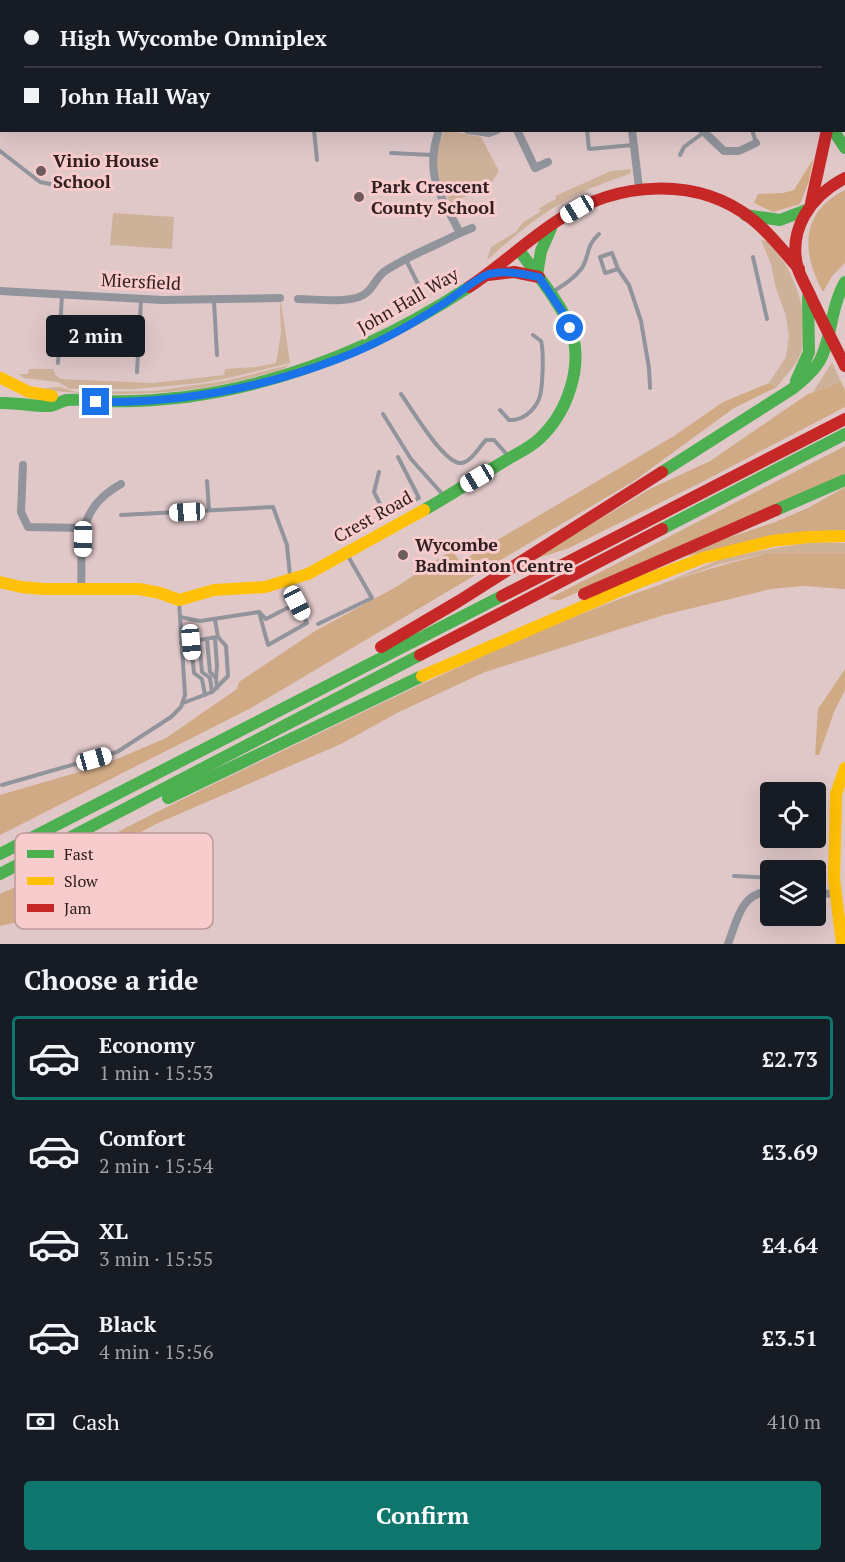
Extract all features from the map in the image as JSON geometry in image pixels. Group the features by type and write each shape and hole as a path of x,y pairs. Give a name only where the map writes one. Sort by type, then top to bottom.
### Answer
{"main road":[{"path":"826,132 808,207 800,222 796,251 798,269 845,366"},
{"path":"834,132 845,148"},
{"path":"808,207 825,189 845,178"},
{"name":"John Hall Way","path":"0,402 54,405 62,401 114,402 175,398 248,386 291,375 373,344 415,321 487,275 552,225 577,209 600,198 639,188 675,188 694,191 745,214 775,241 798,269"},
{"name":"John Hall Way","path":"745,214 780,220 808,207"},
{"path":"487,275 514,272 538,276 541,251 552,225"},
{"name":"Crest Road","path":"179,600 202,592 265,587 308,574 445,497 537,441 555,421 569,394 574,377 575,354 570,328 551,294 519,250"},
{"path":"258,722 469,595 792,389 812,371 820,359 832,308 845,282"},
{"path":"792,389 808,352 807,288"},
{"path":"0,377 6,388 0,402"},
{"name":"John Hall Way","path":"0,377 21,389 53,396 62,401"},
{"path":"41,833 845,419"},
{"path":"80,833 845,434"},
{"path":"226,756 281,734 507,628 845,480"},
{"path":"94,833 313,726 510,635 657,575 743,546 777,539 823,535 845,536"},
{"path":"0,582 14,587 160,592 179,600"},
{"path":"843,942 834,879 836,794 845,768"},
{"path":"0,854 15,846"},
{"path":"0,875 15,867"},
{"path":"0,875 15,868"}],"street":[{"path":"438,132 432,155 432,172 436,186 460,233"},
{"path":"518,132 535,168 548,162"},
{"path":"632,132 639,188"},
{"path":"704,132 724,151 740,151 756,142"},
{"path":"298,299 355,298 365,295 372,289 383,272 472,228"},
{"name":"Miersfield","path":"0,291 141,299 280,298"},
{"path":"23,465 21,512 28,527 84,528"},
{"path":"81,590 84,528 90,509 101,497 121,484"},
{"path":"728,944 745,900 760,892"},
{"path":"826,894 835,894"}],"lane":[{"path":"314,132 317,160"},
{"path":"586,132 589,149 634,145"},
{"path":"681,155 684,147 702,132"},
{"path":"753,132 756,142"},
{"path":"0,151 40,182 64,187"},
{"path":"391,153 432,155"},
{"path":"551,294 571,280 583,267 589,246 599,234"},
{"path":"618,269 605,273 600,257 612,253 618,269 629,285 641,321 650,388"},
{"path":"753,257 767,320"},
{"path":"405,261 425,298"},
{"path":"58,363 62,294"},
{"path":"137,372 141,299"},
{"path":"214,300 217,355"},
{"path":"500,410 509,420 515,420 528,414 539,399 544,350 541,341 533,335"},
{"path":"401,394 442,452 456,462 463,463 471,458 486,440 494,440 510,458"},
{"path":"383,414 411,459 445,497"},
{"path":"379,472 374,492 385,514 419,498 398,457"},
{"path":"207,481 209,510"},
{"path":"121,515 273,507 286,545 290,579"},
{"path":"318,624 372,598 346,553"},
{"path":"2,785 117,752 171,717 183,703 185,695 179,600"},
{"path":"297,603 308,623 268,645 259,612 266,619 297,603"},
{"path":"180,617 200,621 259,612"},
{"path":"215,620 217,688"},
{"path":"181,643 216,637"},
{"path":"183,703 212,692 228,676 226,646 216,637"},
{"path":"207,639 210,672 216,678"},
{"path":"199,640 202,672 210,678 212,692"},
{"path":"191,642 194,673 202,679 205,695"},
{"path":"734,876 760,877"}],"shaded area":[{"path":"444,132 481,137 499,171 492,182 451,204 437,169 439,142"},
{"path":"813,159 809,181 800,204 773,212 754,203 758,194 794,190"},
{"path":"631,169 630,174 566,200 519,233 487,260 491,247 516,232 522,223 541,211 539,208 556,199 555,196 611,171"},
{"path":"845,190 845,263 832,276 823,292 811,263 809,235 812,222 819,210 830,199"},
{"path":"113,213 174,217 172,249 110,245"},
{"path":"761,240 768,241 787,267 801,301 805,326 802,350 795,364 777,387 769,383 786,357 789,336 786,316 775,285 771,264"},
{"path":"281,302 290,363 201,383 135,389 70,389 58,382 24,378 19,374 28,374 29,369 53,369 60,379 152,383 224,375 225,369 276,363 281,333"},
{"path":"832,362 841,382 813,392"},
{"path":"289,365 278,371 238,381 156,393 100,394 45,390 45,388 60,387 76,392 154,391 225,381"},
{"path":"841,382 845,390 845,407 569,548 532,560 650,489 710,461 808,394"},
{"path":"769,383 777,387 734,408 634,481 251,708 0,835 0,795 103,765 166,738 237,689 239,682 315,631 396,587 452,550 460,562 674,436 723,402"},
{"path":"845,446 845,474 560,600 548,599"},
{"path":"845,487 845,530 685,556 808,508"},
{"path":"810,542 845,543 845,553 769,553 720,564 657,586 726,557"},
{"path":"769,553 845,553 845,589 804,586 771,589 664,615 485,672 397,713 341,744 139,833 117,833 487,654 598,607 711,568"},
{"path":"845,669 845,690 834,712 819,755 815,755 818,709"},
{"path":"15,887 15,923 0,926 0,894"}],"traffic: fast":[{"path":"834,132 845,148"},
{"path":"745,215 780,220 806,210"},
{"path":"537,275 541,251 551,228"},
{"path":"424,510 538,440 565,403 574,373 574,342 570,327 553,297 519,250"},
{"path":"662,472 792,389 810,373 823,353 836,302 845,282"},
{"path":"0,403 50,406 67,400 157,400 224,391 262,382 334,358 369,343 436,308 469,287"},
{"path":"796,381 809,352 808,297"},
{"path":"662,529 845,434"},
{"path":"776,510 845,480"},
{"path":"41,833 502,596"},
{"path":"79,833 420,655"},
{"path":"168,798 422,676"},
{"path":"0,854 15,846"},
{"path":"0,874 15,866"}],"traffic: slow":[{"path":"1,378 29,392 52,396"},
{"path":"0,582 44,589 139,589 179,600 214,590 265,587 308,574 424,510"},
{"path":"422,676 635,584 703,558 772,541 845,536"},
{"path":"842,944 834,879 836,794 845,768"}],"traffic: jam":[{"path":"811,203 827,132"},
{"path":"845,178 833,185 812,204 799,227 795,254 801,276 845,366"},
{"path":"469,287 548,227 582,207 606,197 631,191 656,189 682,190 706,195 730,205 759,224 799,269"},
{"path":"488,275 514,272 539,277"},
{"path":"502,596 845,419"},
{"path":"381,647 459,601 662,472"},
{"path":"584,594 776,510"},
{"path":"420,655 662,529"}],"place":[{"name":"Vinio House School","path":"41,171"},
{"name":"Park Crescent County School","path":"359,197"},
{"name":"Wycombe Badminton Centre","path":"403,555"}],"route":[{"path":"96,402 175,398 248,386 291,375 373,344 442,305 487,275 514,272 539,277 563,313 570,328"}]}
